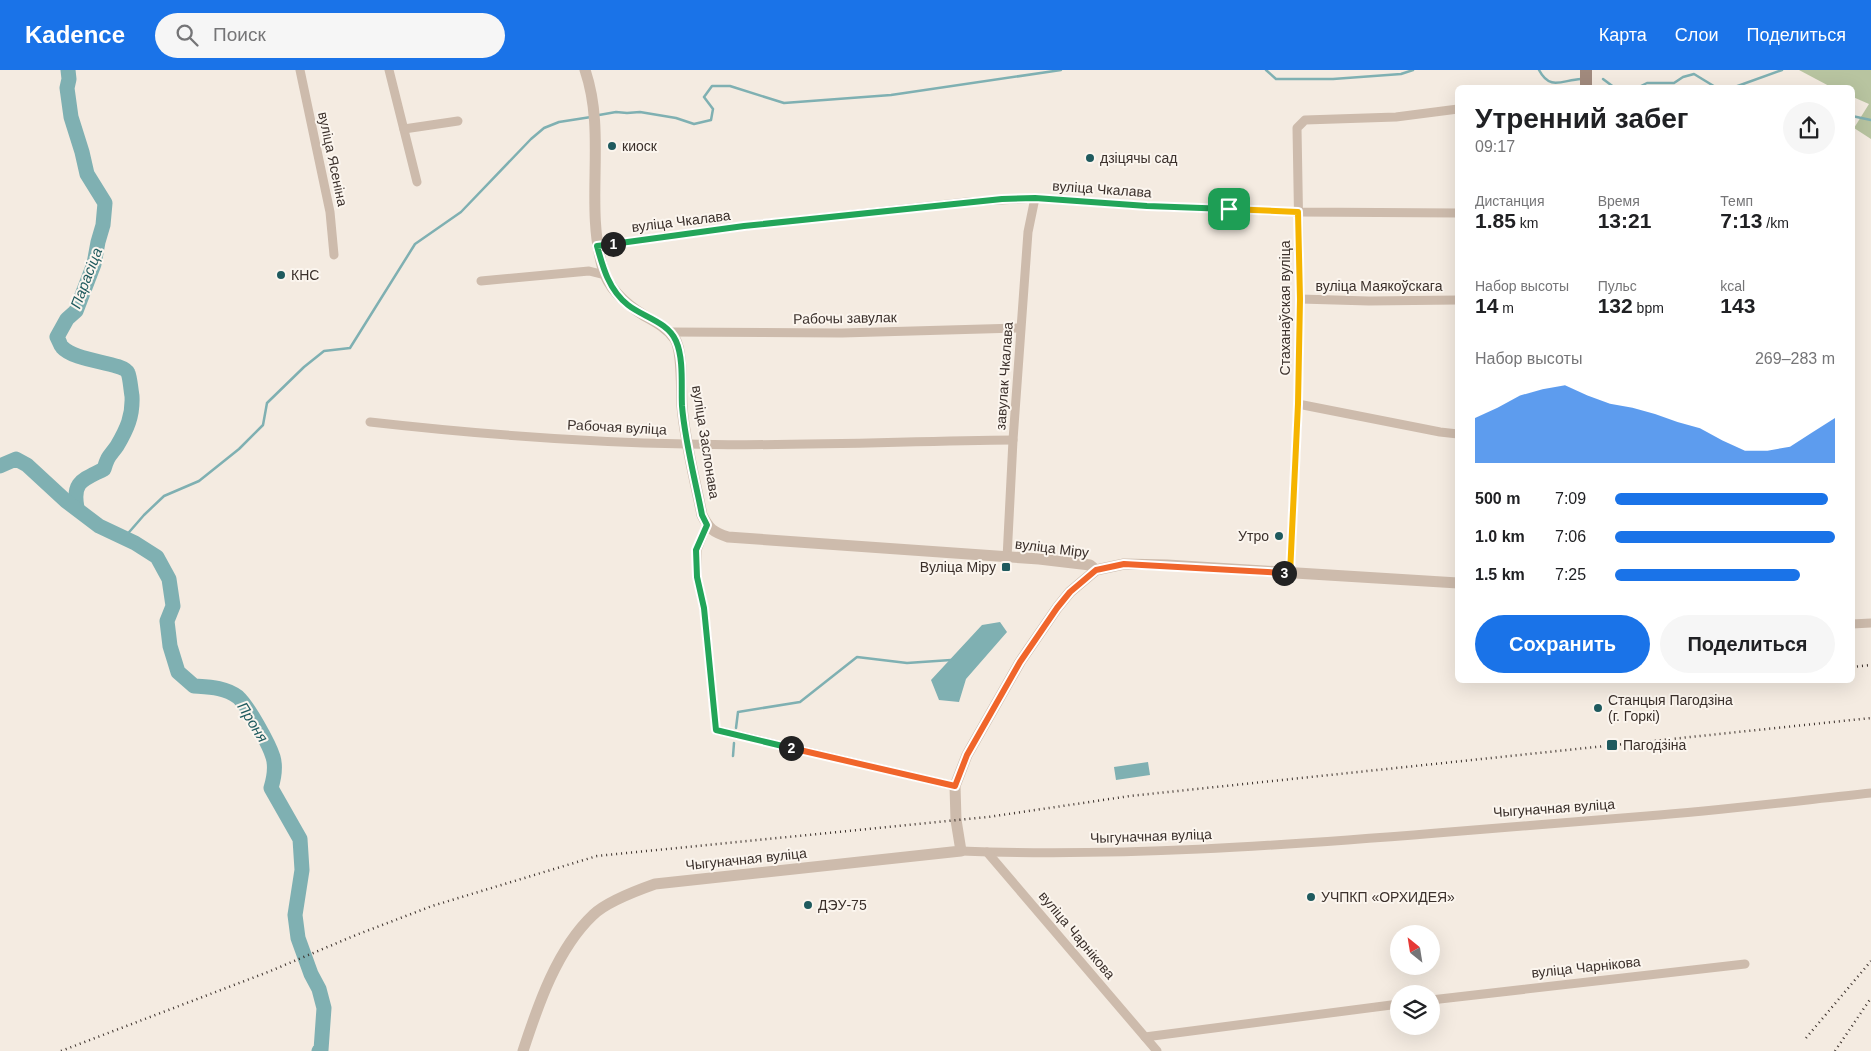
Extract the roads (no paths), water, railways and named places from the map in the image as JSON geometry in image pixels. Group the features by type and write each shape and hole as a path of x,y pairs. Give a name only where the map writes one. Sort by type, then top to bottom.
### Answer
{"main road":[{"path":"1586,70 1586,85"}],"street":[{"name":"вуліца Ясеніна","path":"300,70 330,212 334,255"},
{"path":"389,70 417,182"},
{"path":"585,70 589,81 596,137 594,215 597,246 605,275 615,291 628,305 669,332"},
{"name":"Стаханаўская вуліца","path":"1290,574 1298,404 1300,299 1297,128 1305,120 1396,117 1455,108"},
{"path":"404,129 458,121"},
{"name":"вуліца Чкалава","path":"597,246 744,226 967,202 1035,198 1147,206 1298,212 1455,213"},
{"name":"завулак Чкалава","path":"1007,558 1020,328 1028,232 1035,198"},
{"path":"481,281 589,272 605,275"},
{"name":"вуліца Маякоўскага","path":"1300,299 1369,301 1455,300"},
{"name":"Рабочы завулак","path":"669,332 842,333 1020,328"},
{"name":"вуліца Заслонава","path":"669,332 676,341 679,354 682,407 688,444 702,515 707,525"},
{"path":"1298,404 1455,434"},
{"name":"Рабочая вуліца","path":"370,422 461,432 688,444 847,444 931,440 1013,440"},
{"path":"707,525 696,550 697,577 704,608 716,730 955,786"},
{"name":"вуліца Міру","path":"707,525 715,533 728,536 1039,559 1090,565 1096,570 1124,564 1455,584"},
{"path":"961,851 956,820 955,786 967,755 1020,662 1065,597 1083,579 1096,570"},
{"path":"1855,624 1871,623"},
{"name":"Чыгуначная вуліца","path":"523,1051 536,1011 572,940 594,913 638,890 655,884 961,851 1129,852 1230,848 1649,816 1871,793"},
{"name":"вуліца Чарнікова","path":"987,852 1157,1051"},
{"name":"вуліца Чарнікова","path":"1440,999 1744,964"},
{"path":"1145,1037 1390,1005"}],"water":[{"path":"1000,622 1007,632 966,679 959,702 939,700 931,680 982,625"},
{"path":"1148,762 1150,775 1116,780 1114,767"}],"waterway":[{"name":"Парасіца","path":"68,70 67,88 71,117 87,174 105,203 103,225 94,264 76,311 67,319 57,337 61,346 68,352 124,369 129,375 132,396 129,422 124,434 108,458 104,469 85,479 78,487 76,492 77,508"},
{"path":"599,115 616,112 640,112 676,118 694,124 711,120 713,109 704,97 712,86 730,86 784,103 891,95 1061,70"},
{"path":"1266,70 1276,79 1333,79 1401,74 1413,70"},
{"path":"1539,70 1543,76 1552,82 1557,83 1581,79"},
{"path":"1740,85 1782,70"},
{"path":"1643,85 1647,83 1674,83 1683,77 1694,74 1712,85"},
{"path":"1603,79 1611,85"},
{"path":"124,538 164,496 199,481 239,449 263,425 267,403 304,367 324,351 350,348 415,244 461,212 531,139 544,128 559,122 591,117"},
{"path":"1855,117 1871,120"},
{"name":"Проня","path":"0,466 16,459 27,465 66,501 99,526 135,543 157,557 169,579 173,606 167,621 170,646 178,672 194,686 222,689 238,697 263,735 274,761 271,788 300,839 302,870 295,915 298,938 311,974 319,989 324,1008 321,1050 319,1051"},
{"path":"736,728 738,712 800,702 857,657 907,663 951,660"},
{"path":"733,756 734,743"}],"railway":[{"path":"1855,667 1871,665"},
{"path":"61,1051 268,972 432,906 597,856 988,817 1130,796 1871,718"},
{"path":"1806,1038 1871,961"},
{"path":"1835,1051 1871,998"}],"place":[{"name":"киоск","path":"612,146"},
{"name":"дзіцячы сад","path":"1090,158"},
{"name":"КНС","path":"281,275"},
{"name":"Утро","path":"1279,536"},
{"name":"Вуліца Міру","path":"1006,567"},
{"name":"Станцыя Пагодзіна (г. Горкі)","path":"1598,708"},
{"name":"Пагодзіна","path":"1612,745"},
{"name":"УЧПКП «ОРХИДЕЯ»","path":"1311,897"},
{"name":"ДЭУ-75","path":"808,905"}]}
